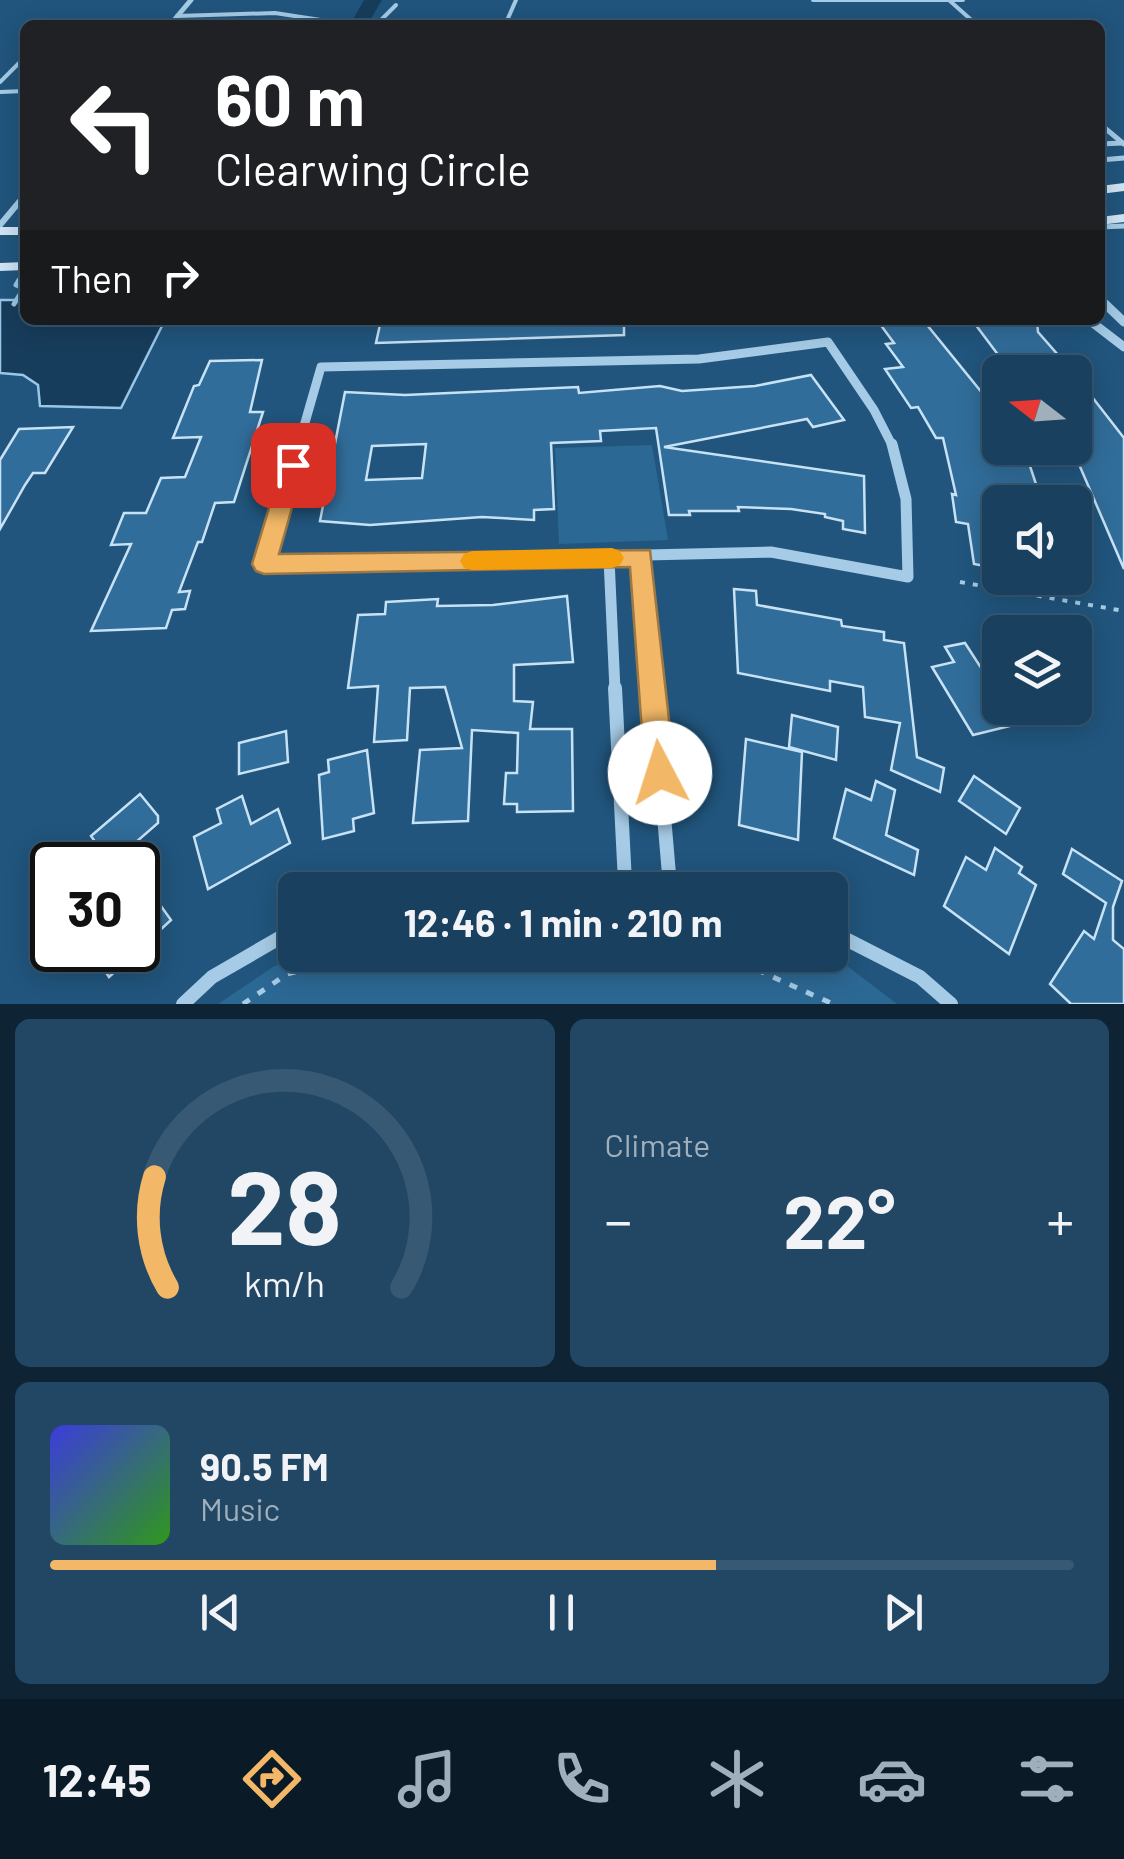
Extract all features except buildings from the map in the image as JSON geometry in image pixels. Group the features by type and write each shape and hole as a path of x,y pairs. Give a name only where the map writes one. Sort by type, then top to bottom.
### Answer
{"street":[{"path":"174,20 191,0"},
{"path":"0,228 20,202"},
{"path":"1105,303 1124,322"},
{"path":"1095,325 1124,347"},
{"path":"828,342 882,424 898,457 908,577 771,552 641,557 264,564 321,367 699,358 828,342"},
{"path":"641,557 669,872"},
{"path":"609,558 625,872"},
{"path":"183,1004 212,977 278,939"},
{"path":"848,940 920,977 952,1004"}],"lane":[{"path":"813,0 963,0"},
{"path":"949,0 971,20"},
{"path":"381,20 396,5"},
{"path":"177,16 275,13 316,20"},
{"path":"0,82 20,62"},
{"path":"11,70 20,70"}],"path":[{"path":"960,582 1124,611"},
{"path":"243,1004 295,972"},
{"path":"762,972 833,1004"}],"shaded area":[{"path":"0,300 20,300 20,325 162,325 121,408 40,406 38,385 23,375 0,373"},
{"path":"652,445 668,540 559,544 555,448"},
{"path":"278,965 278,972 848,972 848,967 897,1004 218,1004"}],"waterway":[{"path":"362,20 373,0"},
{"path":"19,280 16,285 20,286"},
{"path":"14,304 20,294"}],"slow traffic":[{"path":"472,561 612,558"}],"route":[{"path":"293,465 264,564 641,557 660,773"}]}
